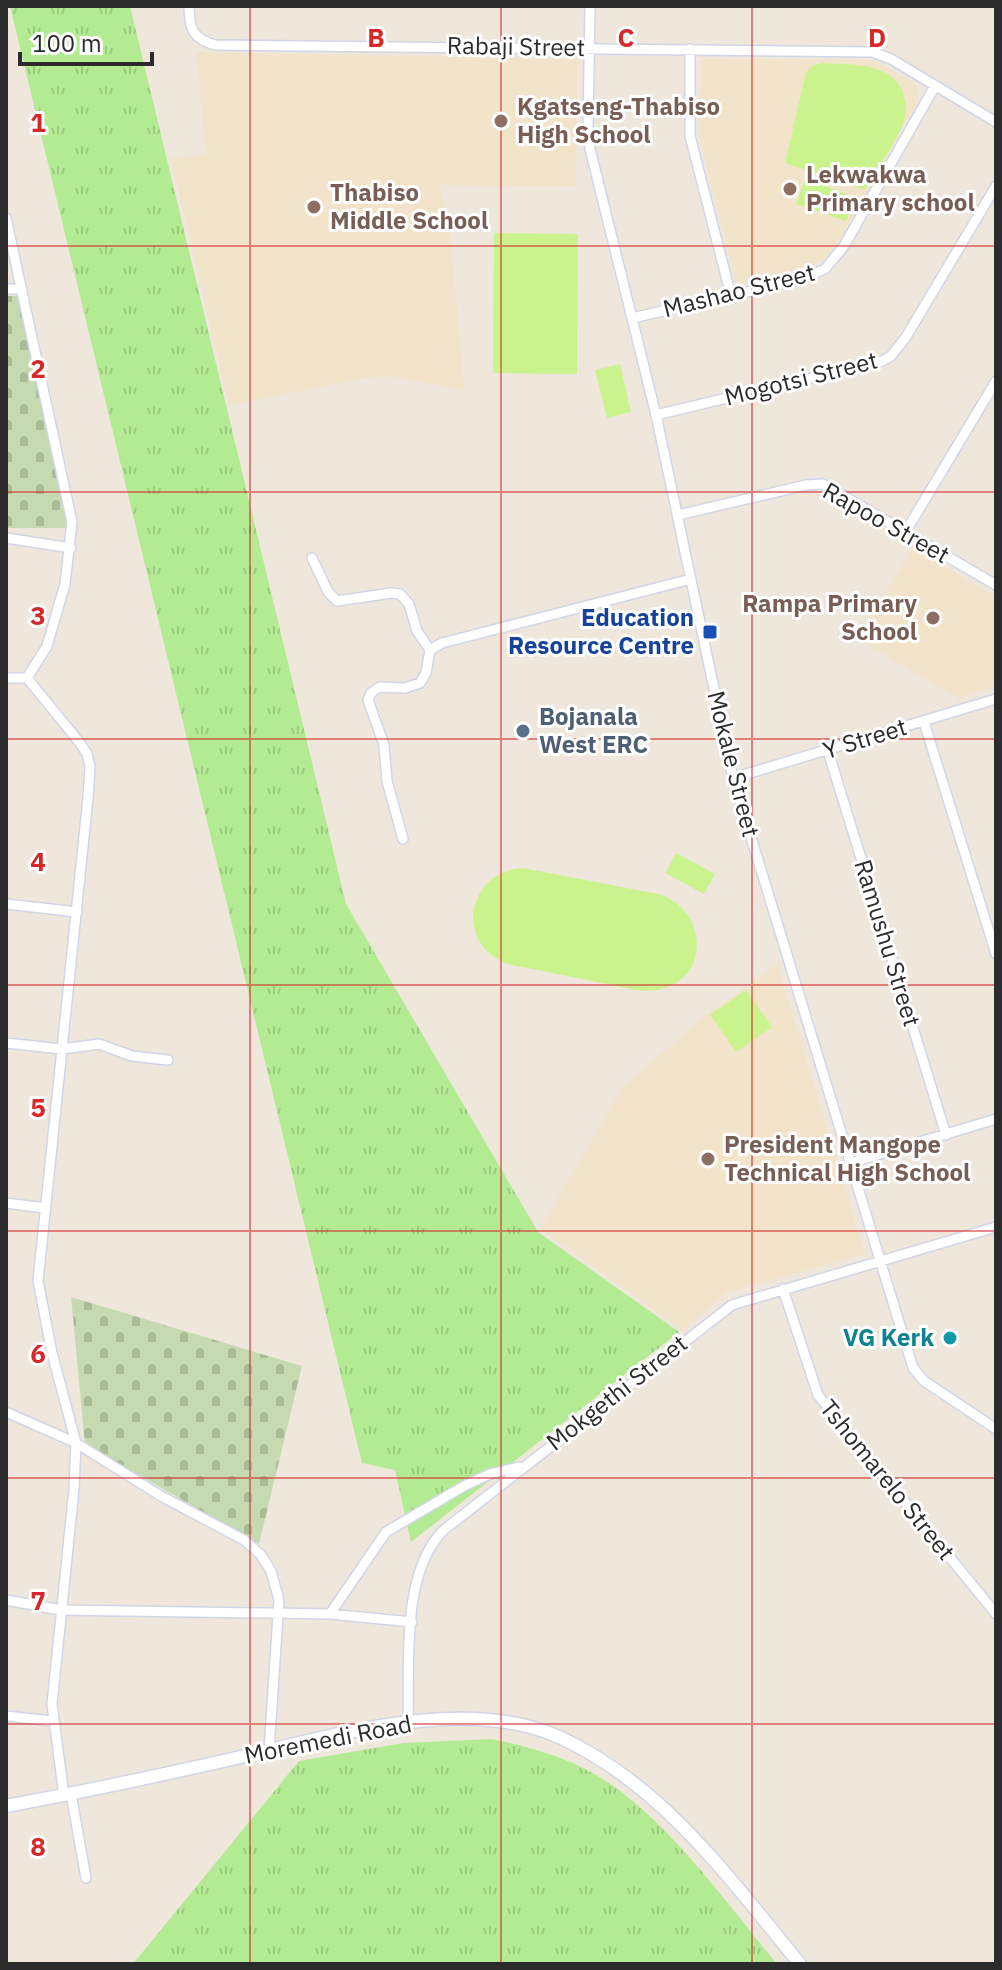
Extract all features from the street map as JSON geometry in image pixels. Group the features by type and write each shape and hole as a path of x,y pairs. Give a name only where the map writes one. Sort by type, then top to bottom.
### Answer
{"street":[{"name":"Rabaji Street","path":"189,6 191,31 200,40 216,45 872,52 885,56 996,122"},
{"name":"Mokale Street","path":"590,6 590,149 656,415 733,778 907,1350 917,1374 996,1429"},
{"path":"690,49 690,136 731,296"},
{"name":"Mashao Street","path":"632,318 800,280 825,269 834,260 935,86"},
{"name":"Mogotsi Street","path":"656,415 882,361 891,356 906,337 996,186"},
{"path":"6,218 70,508 71,548 65,584 47,646 27,678"},
{"path":"6,289 22,289"},
{"path":"906,531 996,381"},
{"name":"Rapoo Street","path":"678,515 806,485 823,484 995,582"},
{"path":"6,538 71,548"},
{"path":"312,558 328,592 337,601 391,593 403,596 409,604 417,631 430,650 426,673 420,683 405,688 379,687 368,700 384,745 387,781 403,839"},
{"path":"430,650 442,643 691,579"},
{"path":"6,678 27,678"},
{"path":"27,678 80,743 90,766 38,1291 76,1443 53,1721 86,1878"},
{"name":"Y Street","path":"733,778 996,699"},
{"path":"924,722 996,954"},
{"name":"Ramushu Street","path":"828,751 946,1135"},
{"path":"6,904 77,912"},
{"path":"6,1043 62,1049 99,1044 132,1056 168,1060"},
{"path":"850,1163 996,1119"},
{"path":"6,1203 45,1208"},
{"name":"Mokgethi Street","path":"408,1722 412,1622 418,1573 437,1536 725,1309 745,1299 996,1227"},
{"name":"Tshomarelo Street","path":"783,1289 818,1395 996,1614"},
{"path":"6,1412 76,1443 161,1496 253,1546 271,1571 279,1600 269,1751"},
{"path":"330,1614 386,1532 473,1482 490,1474 524,1466"},
{"path":"6,1600 61,1610 330,1614 412,1622"},
{"path":"6,1716 53,1721"},
{"name":"Moremedi Road","path":"6,1806 408,1722 493,1719 522,1724 560,1738 610,1766 663,1807 800,1964"}],"shaded area":[{"name":"Thabiso Middle School","path":"196,52 577,59 575,186 440,185 450,230 464,390 389,376 364,378 229,405 171,158 206,155"},
{"name":"Lekwakwa Primary school","path":"702,59 874,60 917,86 918,100 839,241 827,256 814,265 737,285 699,137"},
{"name":"Rampa Primary School","path":"913,548 996,597 996,684 960,699 857,639"},
{"name":"President Mangope Technical High School","path":"777,964 865,1254 727,1292 682,1330 540,1229 621,1090 697,1022"}],"green space":[{"path":"10,6 130,6 346,904 538,1232 679,1332 411,1542 395,1470 362,1463"},
{"path":"822,63 872,68 884,72 901,87 906,114 902,126 865,190 785,163 806,72"},
{"path":"805,179 855,197 846,221 796,204"},
{"path":"494,233 578,234 577,374 493,373"},
{"path":"6,296 19,296 67,528 6,528"},
{"path":"620,364 631,412 607,418 595,370"},
{"path":"676,853 715,874 704,894 665,873"},
{"path":"523,868 658,894 675,902 687,914 697,944 687,973 675,984 643,991 512,965 493,956 481,944 474,928 478,896 488,883 503,873"},
{"path":"746,990 772,1027 736,1052 710,1015"},
{"path":"71,1297 302,1366 259,1544 85,1444"},
{"path":"492,1739 571,1762 621,1791 693,1861 777,1964 133,1964 299,1761 403,1743"}],"place":[{"name":"Kgatseng-Thabiso High School","path":"501,121"},
{"name":"Lekwakwa Primary school","path":"790,189"},
{"name":"Thabiso Middle School","path":"314,207"},
{"name":"Rampa Primary School","path":"933,618"},
{"name":"Education Resource Centre","path":"710,632"},
{"name":"Bojanala West ERC","path":"523,731"},
{"name":"President Mangope Technical High School","path":"708,1159"},
{"name":"VG Kerk","path":"950,1338"}]}
